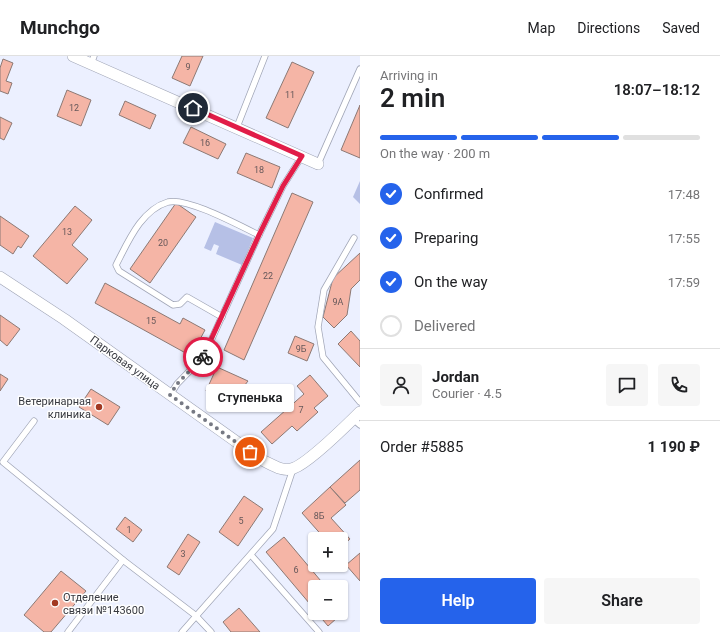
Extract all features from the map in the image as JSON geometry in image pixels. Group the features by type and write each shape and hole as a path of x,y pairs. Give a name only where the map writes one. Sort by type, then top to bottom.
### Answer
{"street":[{"path":"73,56 92,60 318,164"},
{"name":"Парковая улица","path":"0,277 64,319 262,460 278,468 293,469"},
{"path":"293,469 358,419"}],"lane":[{"path":"237,127 265,56"},
{"path":"318,164 360,69"},
{"path":"170,395 177,384 201,360 283,186 302,156"},
{"path":"222,317 187,297 180,304 173,305 119,271 116,264 139,225 150,213 168,202 178,201 196,206 259,235"},
{"path":"354,238 324,290 318,327 323,357 360,402"},
{"path":"34,421 3,462 123,560 195,615 210,632"},
{"path":"182,632 195,615 274,529 293,469"},
{"path":"251,555 319,632"},
{"path":"68,632 123,560"}],"shaded area":[{"path":"360,181 360,204 353,197"},
{"path":"215,222 253,238 242,265 216,254 219,246 214,244 211,251 204,248"}],"building":[{"path":"182,56 203,56 190,86 172,78"},
{"path":"3,59 13,63 6,81 12,83 8,94 0,91 0,68"},
{"path":"292,62 314,72 288,128 266,118"},
{"path":"67,90 91,100 81,126 57,116"},
{"path":"125,101 156,115 150,129 119,115"},
{"path":"360,105 360,158 341,150"},
{"path":"0,117 12,123 4,140 0,138"},
{"path":"191,127 226,144 218,159 183,143"},
{"path":"246,153 280,167 272,188 237,173"},
{"path":"292,193 313,202 244,360 224,350"},
{"path":"176,203 196,217 150,283 130,269"},
{"path":"75,206 92,220 72,245 88,259 67,284 33,256"},
{"path":"0,216 29,236 21,248 18,246 13,254 0,245"},
{"path":"360,253 360,280 351,289 347,315 334,328 323,317 333,278"},
{"path":"105,283 180,324 183,318 205,330 191,356 95,303"},
{"path":"0,315 20,329 7,346 0,340"},
{"path":"351,331 360,341 360,367 338,344"},
{"path":"295,336 314,344 307,361 288,353"},
{"path":"217,367 248,381 231,403 206,391"},
{"path":"0,374 8,379 0,391"},
{"path":"310,375 328,396 314,408 318,412 297,431 292,426 272,444 261,432 304,394 297,386"},
{"name":"Ветеринарная клиника","path":"91,389 120,407 108,425 79,407"},
{"path":"360,460 360,490 345,503 330,487"},
{"path":"330,487 346,505 331,518 344,532 319,532 302,513"},
{"path":"244,496 263,509 238,546 219,532"},
{"path":"125,517 142,530 133,542 116,529"},
{"path":"188,534 200,542 179,575 167,567"},
{"path":"284,537 308,566 308,572 313,572 320,580 308,580 308,602 266,552"},
{"path":"360,553 360,581 348,567 348,563"},
{"name":"Отделение связи №143600","path":"61,571 86,591 51,632 44,632 24,615"},
{"path":"239,608 260,632 231,632 223,622"},
{"path":"323,620 335,620 328,626"}],"way so far":[{"path":"203,357 177,384 170,395 250,452"}],"place":[{"name":"Ветеринарная клиника","path":"99,407"},
{"name":"Ступенька","path":"250,452"},
{"name":"Отделение связи №143600","path":"55,603"}],"route":[{"path":"193,108 302,156 283,186 203,357"}]}
